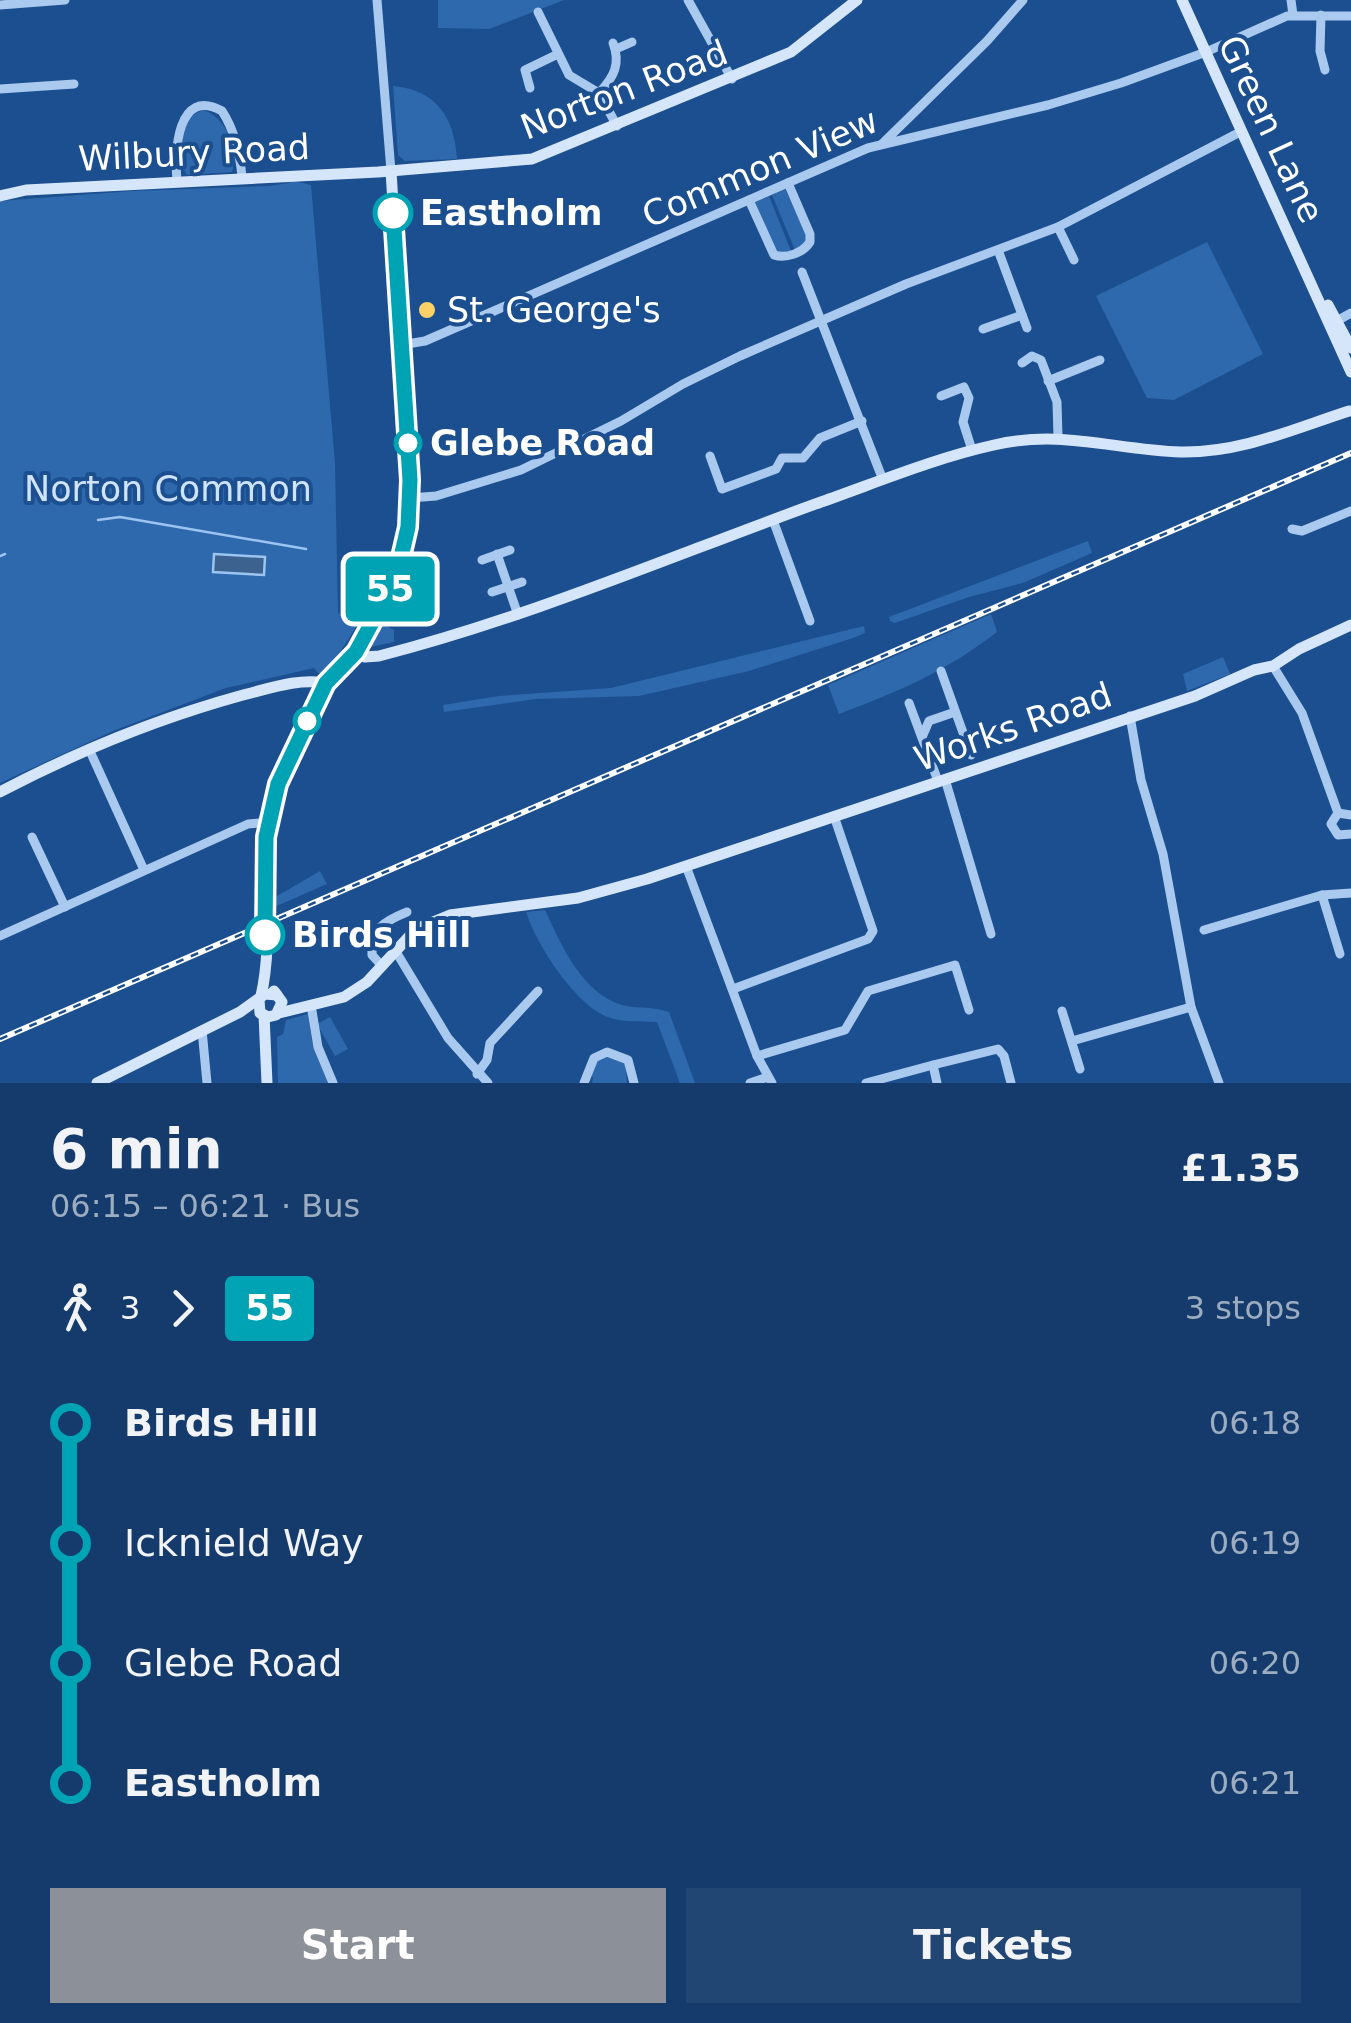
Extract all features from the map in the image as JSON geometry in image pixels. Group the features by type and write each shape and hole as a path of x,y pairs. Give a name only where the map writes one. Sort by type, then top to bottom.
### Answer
{"street":[{"path":"0,5 65,0"},
{"path":"268,1083 268,822 284,766 326,683 356,652 387,595 408,527 402,345 378,0"},
{"path":"688,0 732,78"},
{"name":"Norton Road","path":"391,172 532,159 791,52 857,0"},
{"path":"882,144 988,41 1023,0"},
{"name":"Green Lane","path":"1182,0 1312,281 1351,348"},
{"path":"1291,0 1294,15 1351,16"},
{"path":"538,12 569,75 600,93 616,126"},
{"name":"Common View","path":"402,345 425,341 882,144 1048,105 1206,52 1294,15"},
{"path":"1322,15 1320,51 1325,70"},
{"path":"600,93 617,66 614,46 632,42"},
{"path":"530,88 525,70 558,54"},
{"path":"0,89 74,84"},
{"path":"177,181 175,160 183,118 190,109 202,105 220,110 229,122 242,177"},
{"path":"410,498 436,496 521,470 621,421 683,384 821,318 1058,226 1242,131"},
{"name":"Wilbury Road","path":"0,196 26,190 391,172"},
{"path":"749,200 774,255 784,257 804,250 810,242 788,183"},
{"path":"1058,226 1074,260"},
{"path":"998,250 1027,328"},
{"path":"794,253 883,480"},
{"path":"1334,322 1351,313"},
{"path":"983,329 1022,314"},
{"name":"Green Lane","path":"1334,322 1351,372"},
{"path":"1022,363 1032,356 1041,360 1057,402 1058,437"},
{"path":"1048,381 1100,360"},
{"path":"941,396 964,387 969,398 963,422 972,450"},
{"path":"356,652 365,657 379,656 518,616 972,450 1024,439 1058,437 1138,449 1196,452 1252,446 1350,411"},
{"path":"710,456 722,489 776,469 782,458 803,458 820,438 862,421"},
{"path":"1292,530 1302,531 1351,511"},
{"path":"772,520 810,621"},
{"path":"482,560 510,550"},
{"path":"497,554 518,616"},
{"path":"492,592 522,582"},
{"name":"Works Road","path":"686,866 1195,696 1254,670 1273,666 1298,649 1351,625"},
{"path":"1273,666 1302,713 1338,813"},
{"path":"941,672 971,755"},
{"path":"0,792 90,748 200,706 300,681 326,683"},
{"path":"909,703 941,780 992,934"},
{"path":"922,738 930,721 955,712"},
{"path":"1130,716 1141,780 1163,854 1191,1007 1219,1083"},
{"path":"90,748 144,870"},
{"path":"1338,813 1351,815"},
{"path":"1338,813 1332,828 1338,835 1350,838"},
{"path":"733,989 868,939 873,932 834,816"},
{"path":"0,936 248,824 268,822"},
{"path":"32,837 65,907"},
{"path":"101,1082 124,1077 240,1012 311,1005 344,997 367,982 416,929 450,915 611,891 686,866 757,1056 770,1080 750,1083"},
{"path":"1204,930 1322,896 1351,893"},
{"path":"1322,896 1340,954"},
{"path":"382,966 372,955 374,933 385,922 407,912"},
{"path":"396,950 448,1038 488,1083"},
{"path":"266,963 270,983 279,997"},
{"path":"757,1056 846,1030 868,990 956,965 969,1010"},
{"path":"478,1074 488,1060 490,1043 538,990"},
{"path":"266,1009 269,992 311,1005"},
{"path":"266,1009 279,997"},
{"path":"311,1005 318,1046 333,1083"},
{"path":"1072,1042 1191,1007"},
{"path":"1062,1012 1080,1069"},
{"path":"202,1030 207,1083"},
{"path":"866,1083 998,1049 1004,1056 1011,1083"},
{"path":"584,1083 594,1058 607,1052 628,1060 634,1083"},
{"path":"933,1065 937,1083"}],"green space":[{"path":"438,0 564,0 489,29 438,28"},
{"path":"393,86 421,93 440,108 452,130 457,159 405,161 398,155"},
{"path":"202,110 217,118 228,135 234,154 232,172 187,175 179,161 187,119"},
{"name":"Norton Common","path":"290,180 311,185 335,463 338,613 358,624 326,674 314,668 226,688 113,731 0,783 0,201 269,186"},
{"path":"785,189 808,237 795,250 772,195"},
{"path":"769,196 791,251 777,253 754,203"},
{"path":"1207,242 1263,354 1174,400 1147,398 1096,296"},
{"path":"1088,541 1092,553 1023,583 895,623 890,621 889,617"},
{"path":"991,614 997,632 959,658 902,688 839,714 828,685"},
{"path":"380,622 394,630 394,642 366,648"},
{"path":"864,626 865,633 853,638 749,671 639,696 536,699 444,712 443,705 499,696 611,688"},
{"path":"1223,657 1230,674 1187,691 1183,674"},
{"path":"320,871 327,884 272,908 272,899"},
{"path":"545,910 574,966 595,990 622,1005 669,1012 695,1083 680,1083 657,1022 609,1018 568,985 547,956 526,912"},
{"path":"308,1014 312,1040 330,1083 278,1083 277,1037 283,1034 286,1020"},
{"path":"330,1017 348,1049 335,1056 317,1024"},
{"path":"603,1056 625,1060 627,1083 592,1083 593,1077 589,1075"}],"shaded area":[{"path":"214,554 265,557 264,575 213,572"}],"waterway":[{"path":"98,520 120,517 306,549"},
{"path":"0,556 5,554"}],"railway":[{"path":"0,1039 1351,453"}],"bus line":[{"name":"55","path":"265,935 266,837 284,766 326,683 356,652 387,595 408,527 410,480 393,213"}],"place":[{"name":"Eastholm","path":"393,213"},
{"name":"St. George's","path":"427,310"},
{"name":"Glebe Road","path":"408,443"},
{"name":"Birds Hill","path":"265,935"}]}
